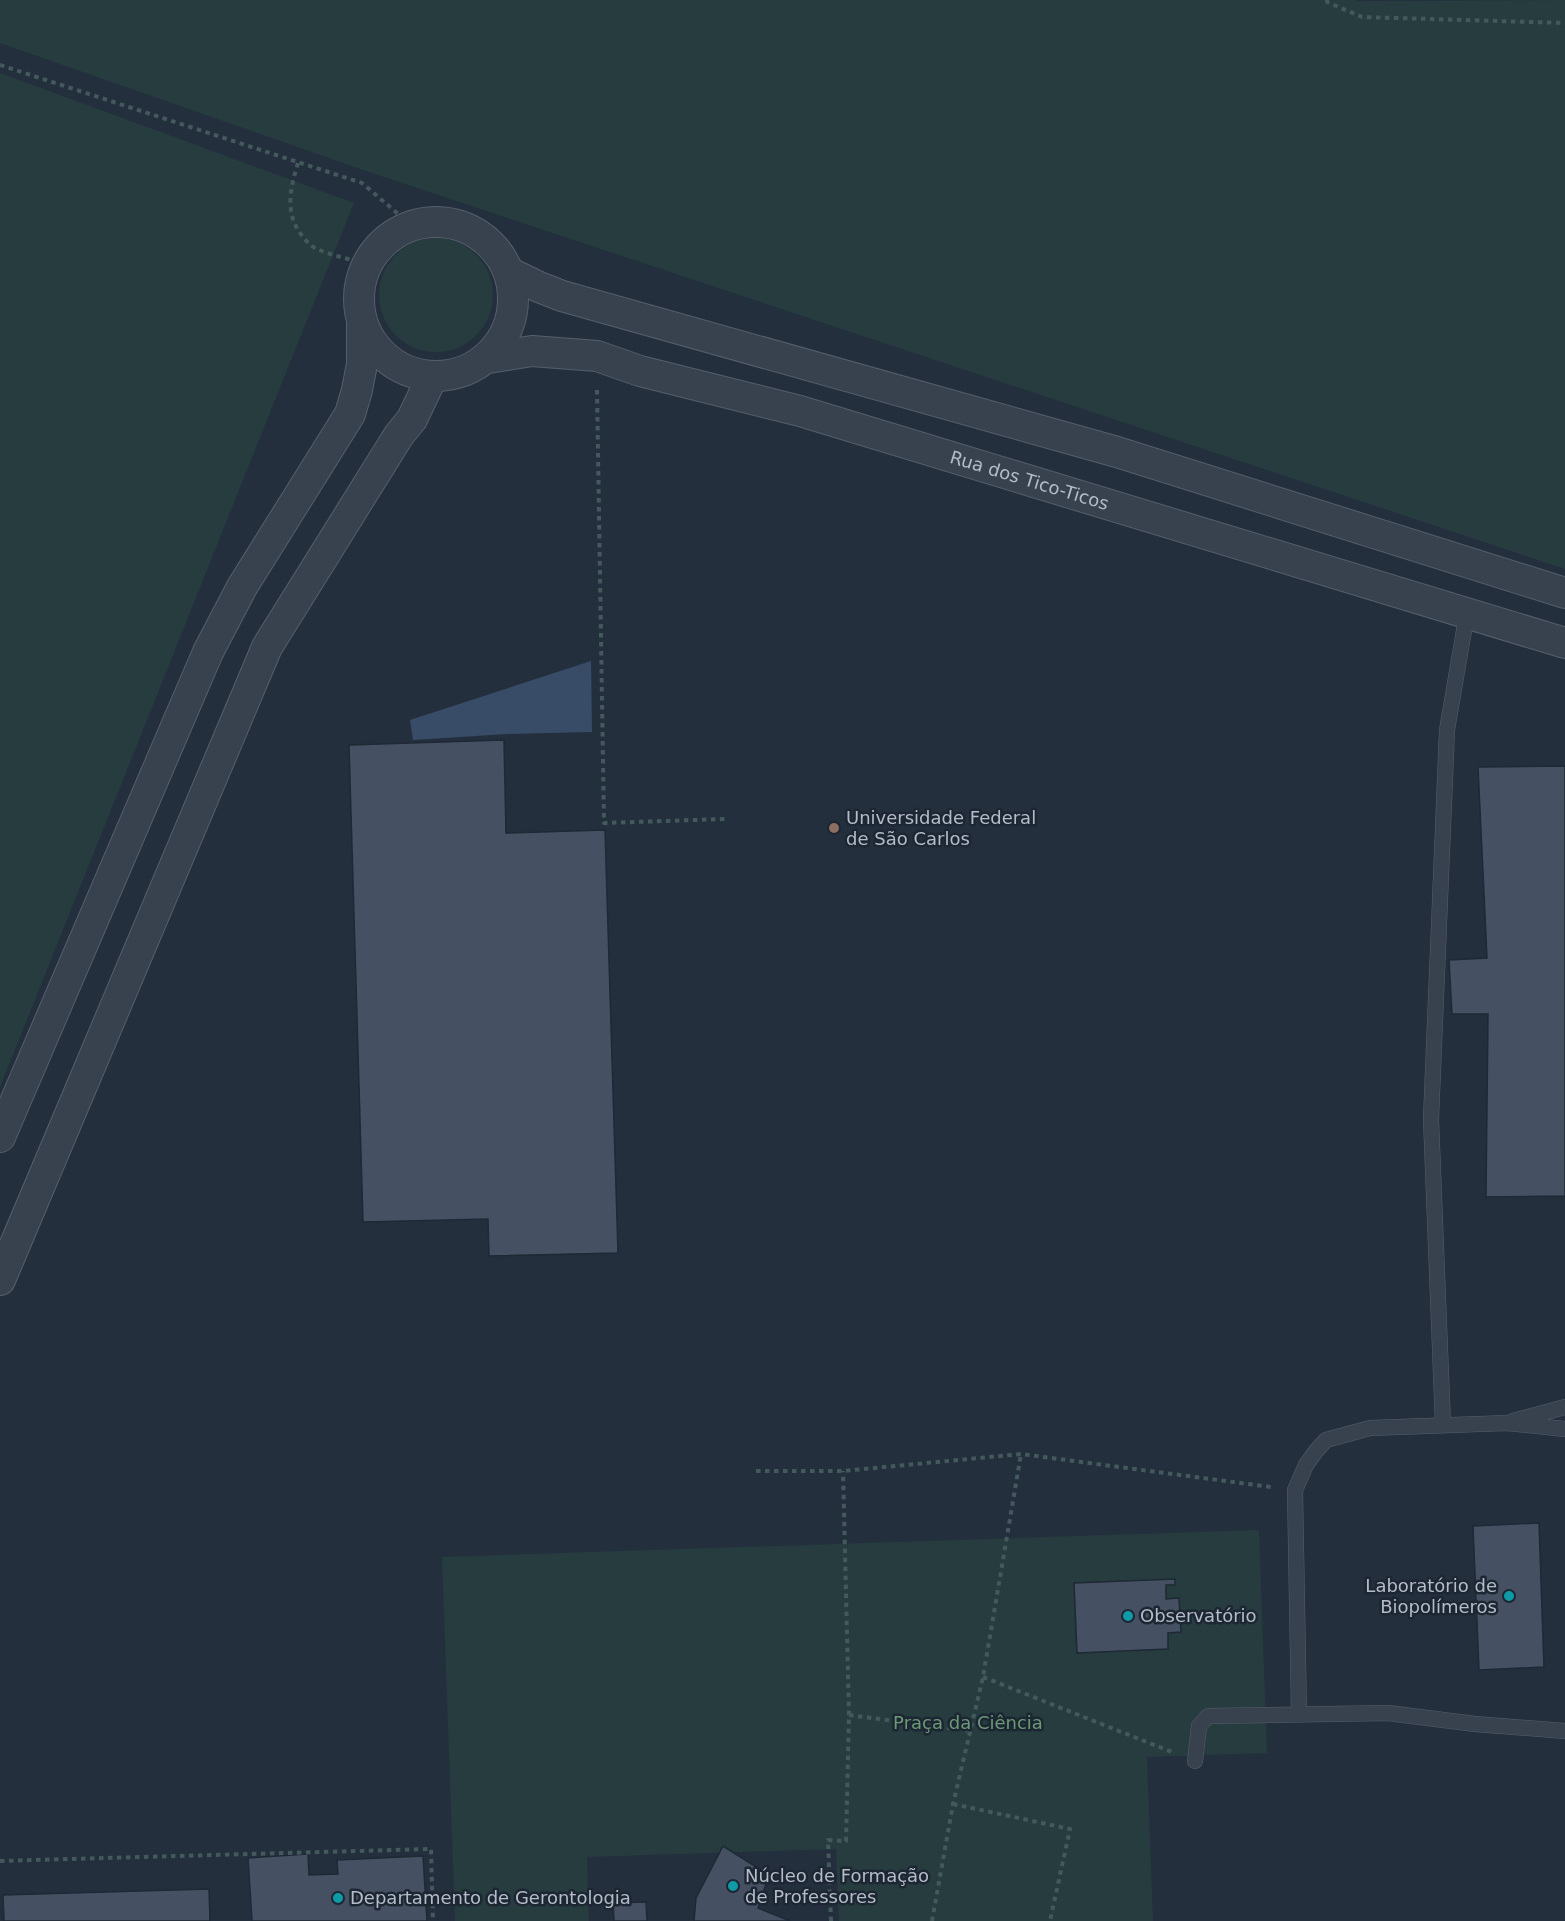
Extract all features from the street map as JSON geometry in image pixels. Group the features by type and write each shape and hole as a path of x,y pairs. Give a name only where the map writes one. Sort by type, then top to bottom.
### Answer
{"street":[{"path":"0,1137 207,652 242,587 350,414 362,364 362,325 358,294 366,264 384,240 411,224 441,220 470,228 495,246 510,273 514,303 506,333 488,358 462,373 432,377 402,370 378,351 362,325"},
{"path":"510,273 562,296 1117,452 1565,593"},
{"name":"Rua dos Tico-Ticos","path":"488,358 532,351 597,356 640,371 811,414 1565,643"},
{"path":"0,1280 267,646 399,435 412,419 432,377"}],"lane":[{"path":"1443,1425 1431,1119 1447,729 1467,613"},
{"path":"1507,1423 1565,1407"},
{"path":"1299,1714 1295,1490 1306,1465 1326,1440 1370,1428 1507,1423 1565,1429"},
{"path":"1195,1761 1199,1726 1208,1716 1388,1713 1475,1724 1565,1731"}],"path":[{"path":"1327,0 1362,17 1565,22"},
{"path":"0,65 362,183 411,224"},
{"path":"298,163 292,184 290,204 300,234 315,249 366,264"},
{"path":"597,356 604,823 725,819"},
{"path":"756,1471 843,1471 1020,1454 1295,1490"},
{"path":"932,1921 953,1804 983,1677 1020,1454"},
{"path":"831,1921 828,1840 846,1841 849,1715 843,1471"},
{"path":"983,1677 1195,1761"},
{"path":"849,1715 970,1731"},
{"path":"953,1804 1070,1829 1050,1921"},
{"path":"0,1861 431,1849 433,1921"}],"green space":[{"path":"0,0 1565,0 1565,569 366,171 0,43"},
{"path":"0,73 354,203 0,1087"},
{"path":"436,238 458,242 476,255 489,273 493,295 489,317 476,335 458,348 436,352 414,348 396,335 383,317 379,295 383,273 396,255 414,242"},
{"name":"Praça da Ciência","path":"1259,1530 1267,1753 1147,1757 1153,1921 839,1921 836,1849 587,1857 589,1921 455,1921 442,1557"}],"water":[{"path":"591,661 592,732 413,740 410,720"}],"building":[{"path":"504,740 506,833 605,830 618,1253 489,1256 488,1219 363,1222 349,745"},
{"path":"1565,766 1565,1196 1486,1197 1488,1014 1452,1014 1449,960 1487,958 1478,767"},
{"name":"Laboratório de Biopolímeros","path":"1539,1523 1544,1667 1479,1670 1473,1526"},
{"name":"Observatório","path":"1175,1579 1175,1585 1166,1585 1166,1599 1179,1598 1181,1632 1168,1633 1168,1649 1077,1653 1074,1583"},
{"name":"Núcleo de Formação de Professores","path":"723,1846 769,1875 758,1908 790,1921 694,1921 696,1898"},
{"name":"Departamento de Gerontologia","path":"308,1854 309,1875 338,1874 337,1860 423,1856 427,1921 252,1921 248,1858"},
{"path":"209,1889 210,1921 4,1921 3,1895"},
{"path":"646,1902 647,1921 614,1921 613,1903"}],"place":[{"name":"Universidade Federal de São Carlos","path":"834,828"},
{"name":"Laboratório de Biopolímeros","path":"1509,1596"},
{"name":"Observatório","path":"1128,1616"},
{"name":"Núcleo de Formação de Professores","path":"733,1886"},
{"name":"Departamento de Gerontologia","path":"338,1898"}]}
